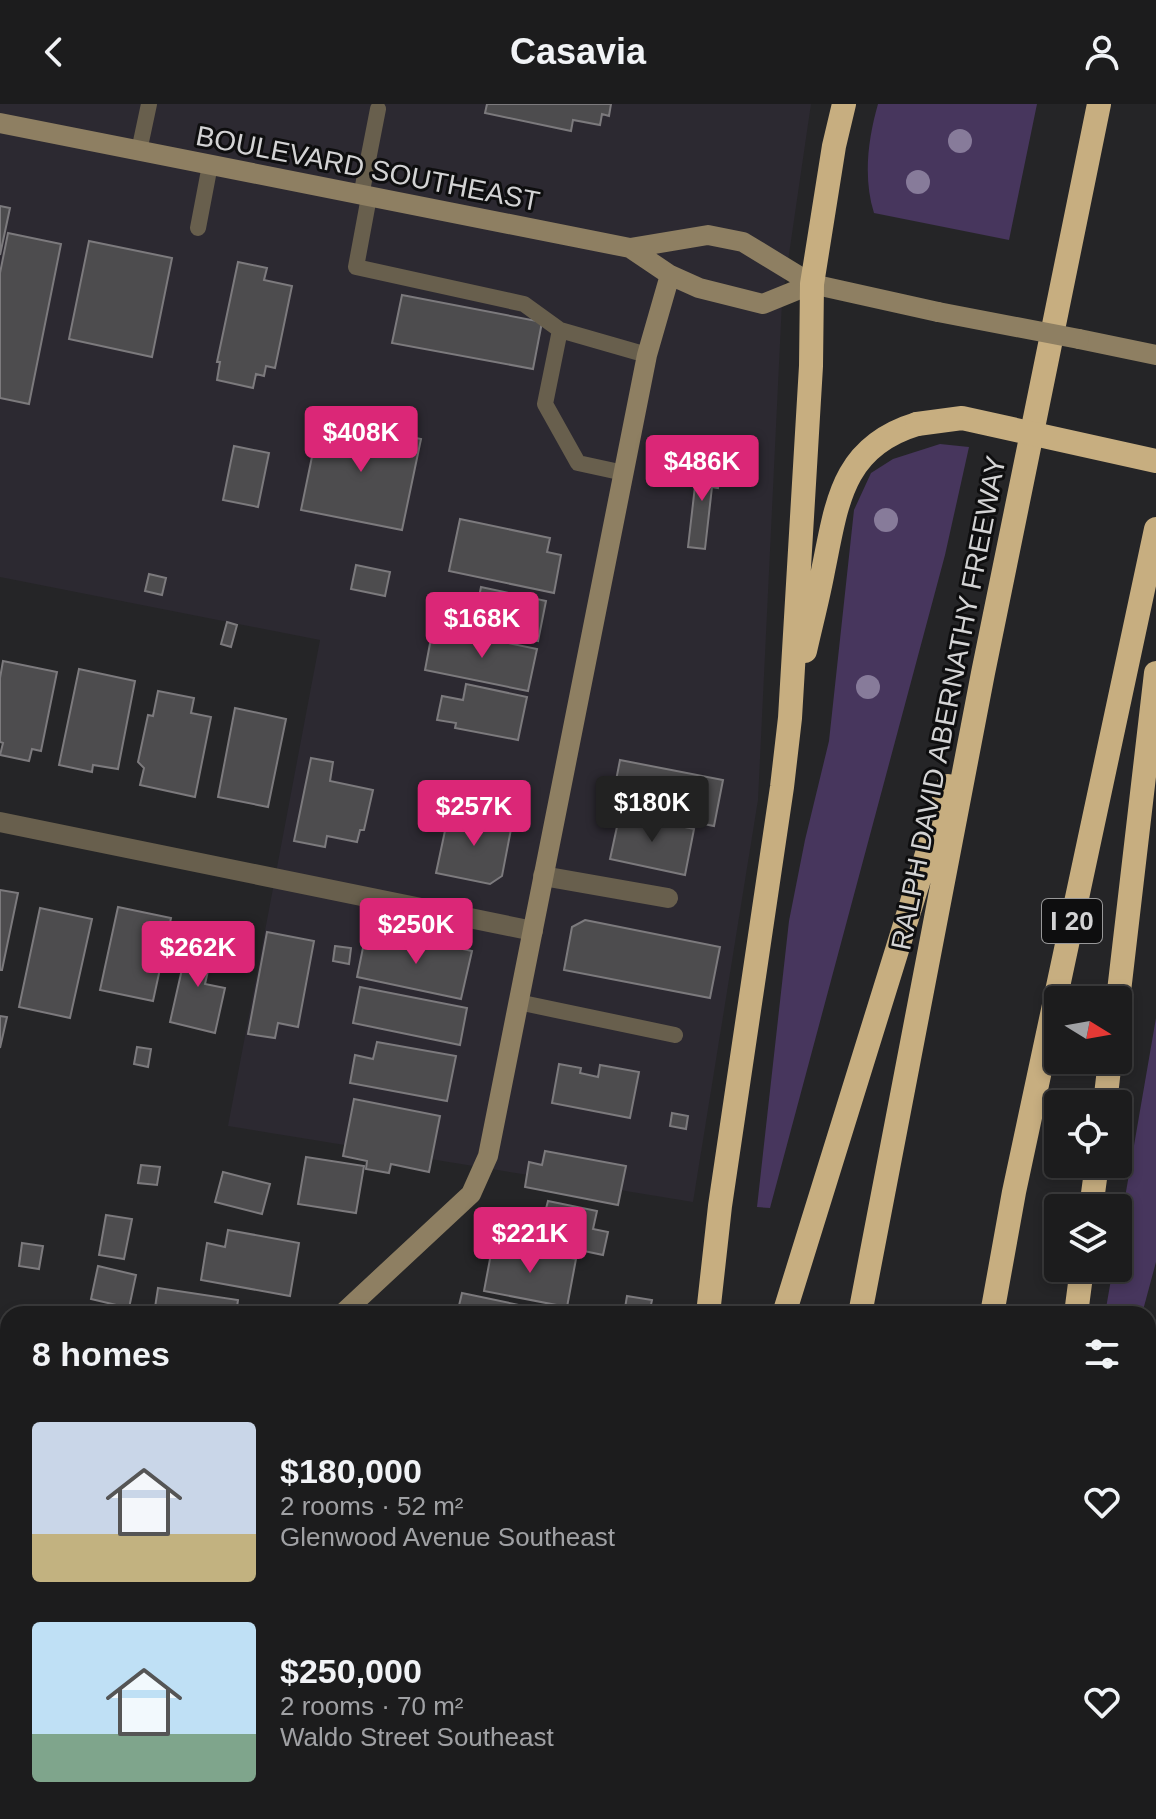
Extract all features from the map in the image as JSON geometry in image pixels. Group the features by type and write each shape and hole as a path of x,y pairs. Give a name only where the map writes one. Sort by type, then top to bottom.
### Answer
{"highway":[{"path":"790,718 811,366 812,284 834,146 844,104"},
{"name":"RALPH DAVID ABERNATHY FREEWAY","path":"862,1306 983,673 1099,104"},
{"path":"709,1306 720,1206 790,718 839,493 862,456 878,440 917,424 962,418 1156,461"},
{"name":"I 20","path":"993,1306 1017,1176 1156,529"},
{"path":"786,1306 983,673"},
{"path":"1120,986 1156,673"},
{"path":"1077,1306 1080,1282"}],"main road":[{"name":"BOULEVARD SOUTHEAST","path":"0,123 630,248 708,235 743,242 812,284 1156,355"},
{"name":"BOULEVARD SOUTHEAST","path":"630,248 670,275 699,288 763,304 812,284"},
{"path":"351,1306 471,1194 488,1156 647,355 670,275"}],"street":[{"path":"0,822 533,931"},
{"path":"543,876 668,898"}],"lane":[{"path":"139,151 149,104"},
{"path":"378,109 356,267 524,304 560,330 647,355"},
{"path":"198,228 210,165"},
{"path":"560,330 545,404 578,463 624,473"},
{"path":"518,1002 675,1035"}],"shaded area":[{"path":"0,104 811,104 782,302 758,800 693,1202 228,1126 320,640 0,577"},
{"path":"878,104 1037,104 1009,240 874,213 868,158"},
{"path":"940,444 969,447 945,555 770,1208 757,1207 789,921 829,741 854,510 871,473 893,459"},
{"path":"1156,1018 1156,1262 1144,1306 1106,1306 1111,1282 1132,1282 1132,1194 1126,1194 1128,1178 1132,1178 1132,1157"}],"building":[{"path":"487,104 611,104 609,116 602,114 600,125 573,120 571,131 485,113"},
{"path":"0,206 10,208 0,255"},
{"path":"8,233 61,244 29,404 0,398 0,273"},
{"path":"89,241 172,258 152,357 69,339"},
{"path":"238,262 267,268 264,280 292,286 275,368 266,366 264,376 256,374 253,388 217,380 220,362 217,362"},
{"path":"402,295 542,322 533,369 392,343"},
{"path":"320,418 421,439 402,530 301,510"},
{"path":"234,446 269,453 258,507 223,500"},
{"path":"691,465 721,468 718,488 712,487 705,549 688,547 695,486 689,485"},
{"path":"460,519 550,538 547,552 561,555 554,593 449,571"},
{"path":"356,565 390,572 385,596 351,589"},
{"path":"149,574 166,578 162,595 145,591"},
{"path":"481,587 546,601 538,641 473,628"},
{"path":"227,622 237,625 231,647 221,644"},
{"path":"451,631 537,649 528,691 425,670 432,633 450,637"},
{"path":"3,661 57,672 41,751 32,749 29,761 0,755 3,743 0,742 0,678"},
{"path":"79,669 135,681 118,769 93,765 92,772 59,765"},
{"path":"466,684 527,697 518,740 455,728 456,723 437,720 442,696 463,700"},
{"path":"158,691 194,698 191,713 211,717 195,797 140,785 144,768 138,762 148,715 153,716"},
{"path":"235,708 286,719 268,807 218,797"},
{"path":"311,758 333,762 330,781 373,790 364,830 360,830 357,842 327,836 325,847 294,841"},
{"path":"620,760 723,780 714,826 611,806"},
{"path":"449,812 512,824 502,876 490,884 436,873"},
{"path":"620,813 694,829 685,875 610,859"},
{"path":"0,890 18,893 2,970 0,970"},
{"path":"118,907 171,918 153,1001 100,990"},
{"path":"40,908 92,919 70,1018 19,1007"},
{"path":"585,920 720,947 710,998 564,970 572,927"},
{"path":"267,932 314,941 298,1027 278,1023 275,1038 248,1034"},
{"path":"190,934 215,940 205,984 225,988 215,1033 170,1022"},
{"path":"397,935 472,951 461,999 357,977 365,938 395,945"},
{"path":"335,946 351,948 349,964 333,961"},
{"path":"360,987 467,1008 460,1045 353,1023"},
{"path":"0,1016 7,1017 0,1048"},
{"path":"377,1042 456,1056 447,1101 350,1083 355,1055 373,1059"},
{"path":"137,1047 151,1049 148,1067 134,1064"},
{"path":"559,1064 581,1068 580,1073 598,1077 600,1065 639,1072 630,1118 552,1103"},
{"path":"354,1099 440,1116 429,1172 391,1164 389,1173 366,1169 367,1161 343,1156"},
{"path":"672,1113 688,1116 686,1129 670,1126"},
{"path":"545,1151 626,1166 618,1205 525,1187 529,1162 542,1165"},
{"path":"306,1157 364,1166 356,1213 298,1204"},
{"path":"141,1165 160,1167 157,1185 138,1183"},
{"path":"223,1172 270,1184 262,1214 215,1202"},
{"path":"548,1201 597,1211 593,1229 608,1232 603,1255 532,1240 536,1218 543,1220"},
{"path":"106,1215 132,1219 124,1259 99,1255"},
{"path":"228,1230 299,1243 290,1296 201,1280 207,1243 225,1247"},
{"path":"22,1243 43,1246 39,1269 19,1266"},
{"path":"493,1243 576,1259 567,1306 484,1291"},
{"path":"98,1266 136,1275 129,1306 91,1299"},
{"path":"158,1288 238,1300 237,1306 155,1306"},
{"path":"462,1293 524,1306 459,1306"},
{"path":"627,1296 652,1300 651,1306 625,1306"}]}
